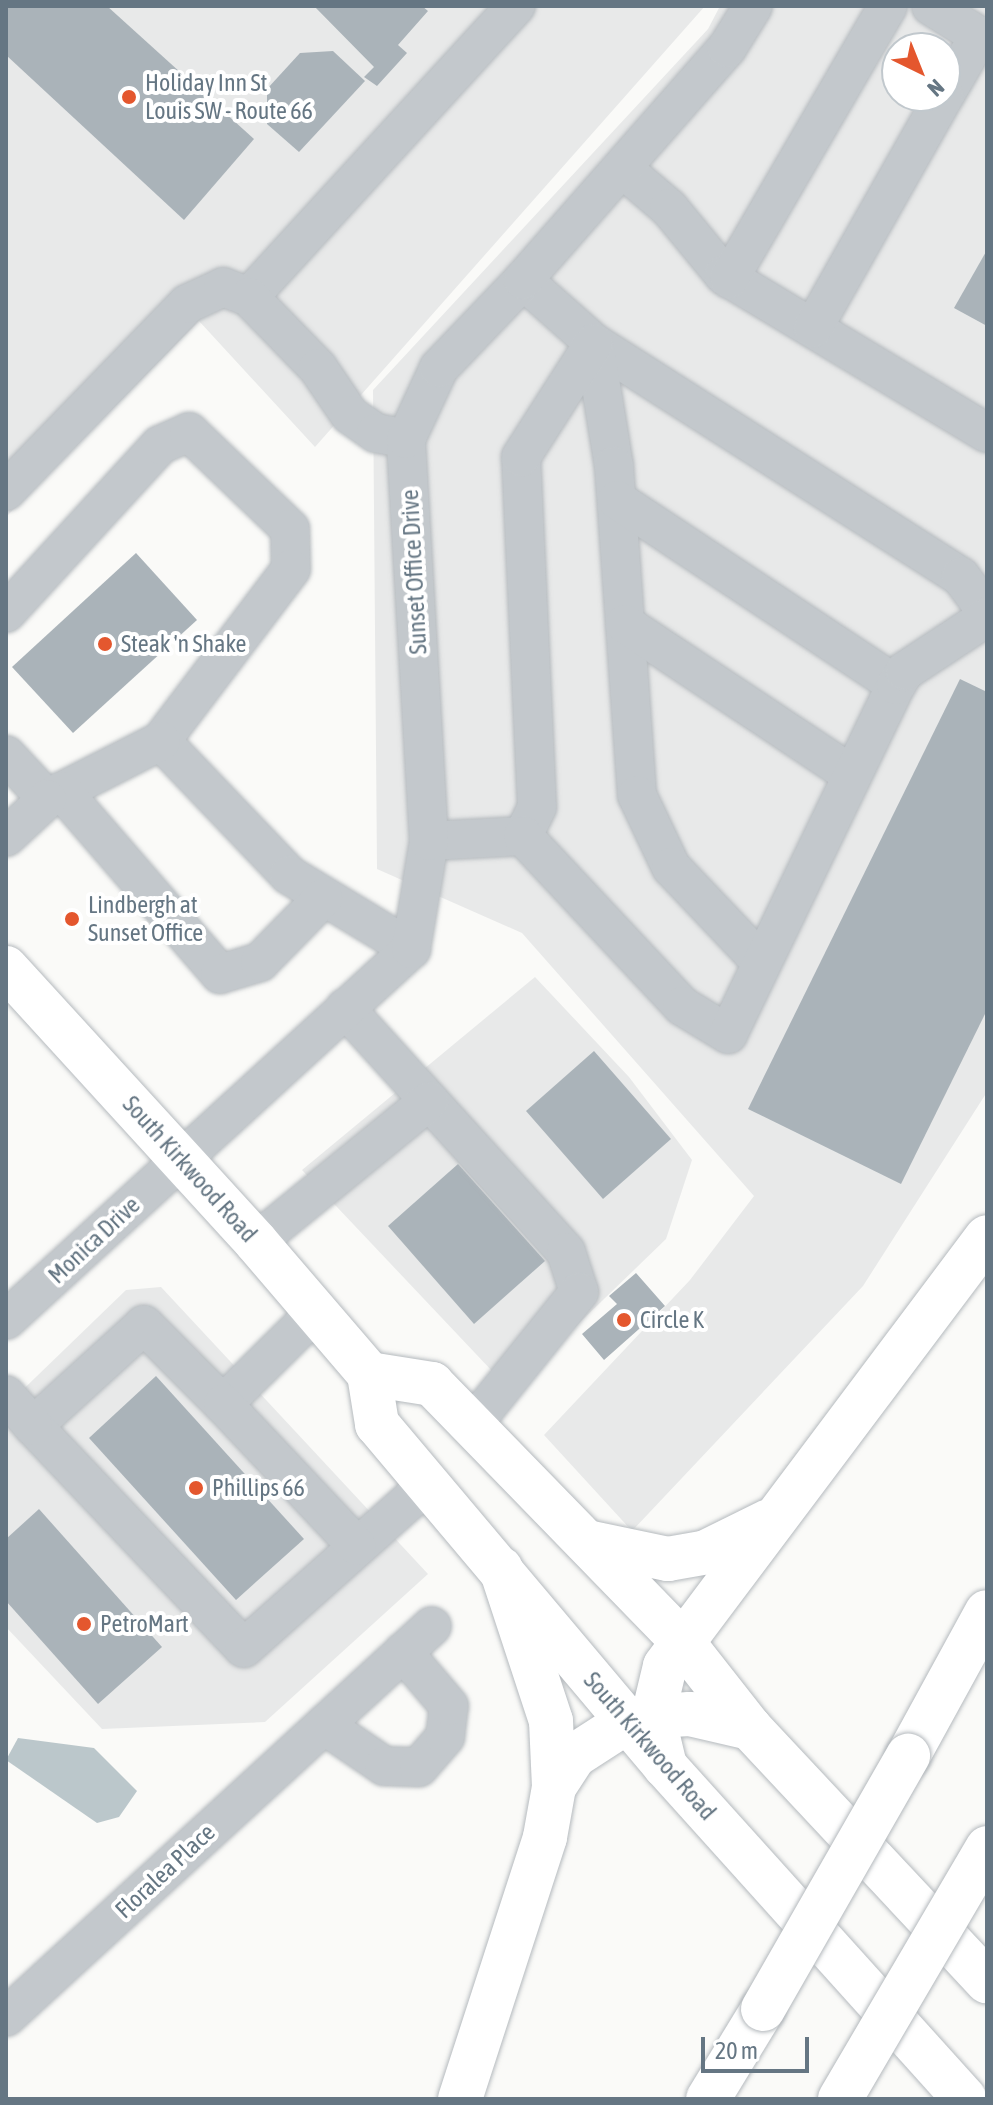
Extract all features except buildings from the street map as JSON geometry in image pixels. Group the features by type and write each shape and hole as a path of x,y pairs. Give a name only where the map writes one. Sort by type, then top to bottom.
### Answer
{"main road":[{"name":"South Kirkwood Road","path":"6,968 256,1242 369,1374 377,1424 501,1569 640,1718 665,1766 965,2099"},
{"path":"640,1718 681,1640 782,1515 987,1237"},
{"path":"369,1374 432,1384 681,1640 750,1728 987,1981"},
{"path":"587,1542 668,1559 706,1552 782,1515"},
{"path":"460,2099 545,1837 554,1787 551,1721 501,1569"},
{"path":"708,2099 908,1756 987,1612"},
{"path":"554,1787 574,1756 640,1718 690,1714 750,1728"},
{"path":"840,2099 987,1848"}],"street":[{"name":"Sunset Office Drive","path":"411,949 429,841 406,439 439,368 523,280 727,48 753,6"},
{"path":"729,279 888,6"},
{"path":"931,6 979,36 961,67"},
{"path":"249,297 505,10"},
{"path":"813,328 935,112"},
{"path":"622,168 669,208 729,279 987,433"},
{"path":"429,841 523,836 682,1006 728,1034 849,773 896,685 905,671 987,615 961,577 594,343 523,280"},
{"path":"6,491 187,304 223,287 249,297 318,368 350,415 376,433 406,439"},
{"path":"594,343 617,500 637,795 671,867 761,962"},
{"path":"523,836 537,807 521,457 594,343"},
{"path":"6,613 160,445 189,432 290,529 291,569 161,741 54,795 6,837"},
{"path":"617,500 896,685"},
{"path":"625,624 849,773"},
{"path":"161,741 289,875 411,949 181,1159"},
{"path":"6,755 54,795 220,974 260,962 323,898"},
{"path":"345,1008 566,1252 579,1292 472,1425"},
{"path":"256,1242 429,1101"},
{"name":"Monica Drive","path":"6,1320 181,1159"},
{"path":"223,1404 316,1312"},
{"path":"33,1426 144,1325 357,1546"},
{"path":"6,1395 244,1648 428,1484"},
{"name":"Floralea Place","path":"6,2017 432,1626"},
{"path":"324,1725 384,1766 419,1767 445,1737 449,1706 403,1652"}],"shaded area":[{"path":"6,6 705,6 315,447 199,321 6,517"},
{"path":"720,6 987,6 987,1092 863,1286 632,1531 544,1435 690,1280 754,1196 522,933 377,869 373,390 708,29"},
{"path":"535,977 629,1077 692,1160 666,1239 510,1390 302,1170"},
{"path":"161,1287 428,1574 265,1722 102,1729 6,1627 6,1406 126,1290"},
{"path":"18,1738 94,1748 137,1791 119,1817 97,1823 6,1760"}],"place":[{"name":"Holiday Inn St Louis SW - Route 66","path":"129,97"},
{"name":"Steak 'n Shake","path":"105,644"},
{"name":"Lindbergh at Sunset Office","path":"72,919"},
{"name":"Circle K","path":"624,1320"},
{"name":"Phillips 66","path":"196,1488"},
{"name":"PetroMart","path":"84,1624"}]}
